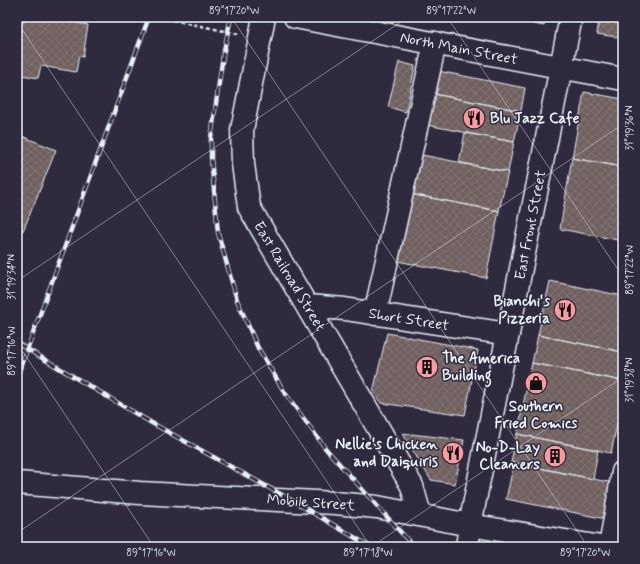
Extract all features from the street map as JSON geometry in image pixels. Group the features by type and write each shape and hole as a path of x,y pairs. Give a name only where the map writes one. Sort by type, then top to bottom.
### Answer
{"street":[{"name":"East Railroad Street","path":"264,17 242,130 241,150 245,186 253,216 308,306 412,486 420,515"},
{"name":"North Main Street","path":"295,17 324,20 560,68 623,79"},
{"name":"East Front Street","path":"467,547 470,525 571,17"},
{"path":"375,314 435,43"},
{"name":"Short Street","path":"308,306 375,314 508,334"},
{"path":"610,547 623,472"},
{"name":"Mobile Street","path":"17,483 140,493 336,503 377,507 470,525 601,547"},
{"path":"517,547 542,537"}],"path":[{"path":"159,17 241,35"}],"building":[{"path":"17,17 41,17 88,25 83,57 79,56 76,72 41,66 38,78 17,74"},
{"path":"499,17 546,17 544,26"},
{"path":"599,17 623,17 623,38 597,34"},
{"path":"399,62 415,66 406,112 388,107"},
{"path":"438,71 525,88 521,111 434,94"},
{"path":"584,92 623,99 623,167 572,158"},
{"name":"Blu Jazz Cafe","path":"434,94 521,111 514,142 427,125"},
{"path":"465,133 514,142 508,172 459,163"},
{"path":"17,134 56,150 23,231 17,229"},
{"path":"417,154 508,172 499,211 410,194"},
{"path":"572,158 623,167 623,241 560,229"},
{"path":"410,194 499,211 486,278 397,261"},
{"path":"550,281 623,296 623,352 538,335"},
{"name":"The America Building","path":"387,333 478,350 465,415 381,403 373,392"},
{"path":"538,335 623,352 623,381 532,363"},
{"path":"532,363 623,381 623,396 611,453 517,434"},
{"path":"402,433 464,440 455,484 431,480"},
{"name":"No-D-Lay Cleaners","path":"517,434 598,450 593,479 511,462"},
{"path":"514,463 613,483 606,519 506,499"}],"railway":[{"path":"17,377 149,17"},
{"path":"231,17 223,55 211,138 211,158 218,233 237,300 258,348 285,393 326,449 414,547"},
{"path":"17,343 150,422 293,501 371,547"}],"place":[{"name":"Blu Jazz Cafe","path":"474,118"},
{"name":"Bianchi's Pizzeria","path":"565,310"},
{"name":"The America Building","path":"427,367"},
{"name":"Southern Fried Comics","path":"536,383"},
{"name":"Nellie's Chicken and Daiquiris","path":"453,453"},
{"name":"No-D-Lay Cleaners","path":"555,456"}]}
